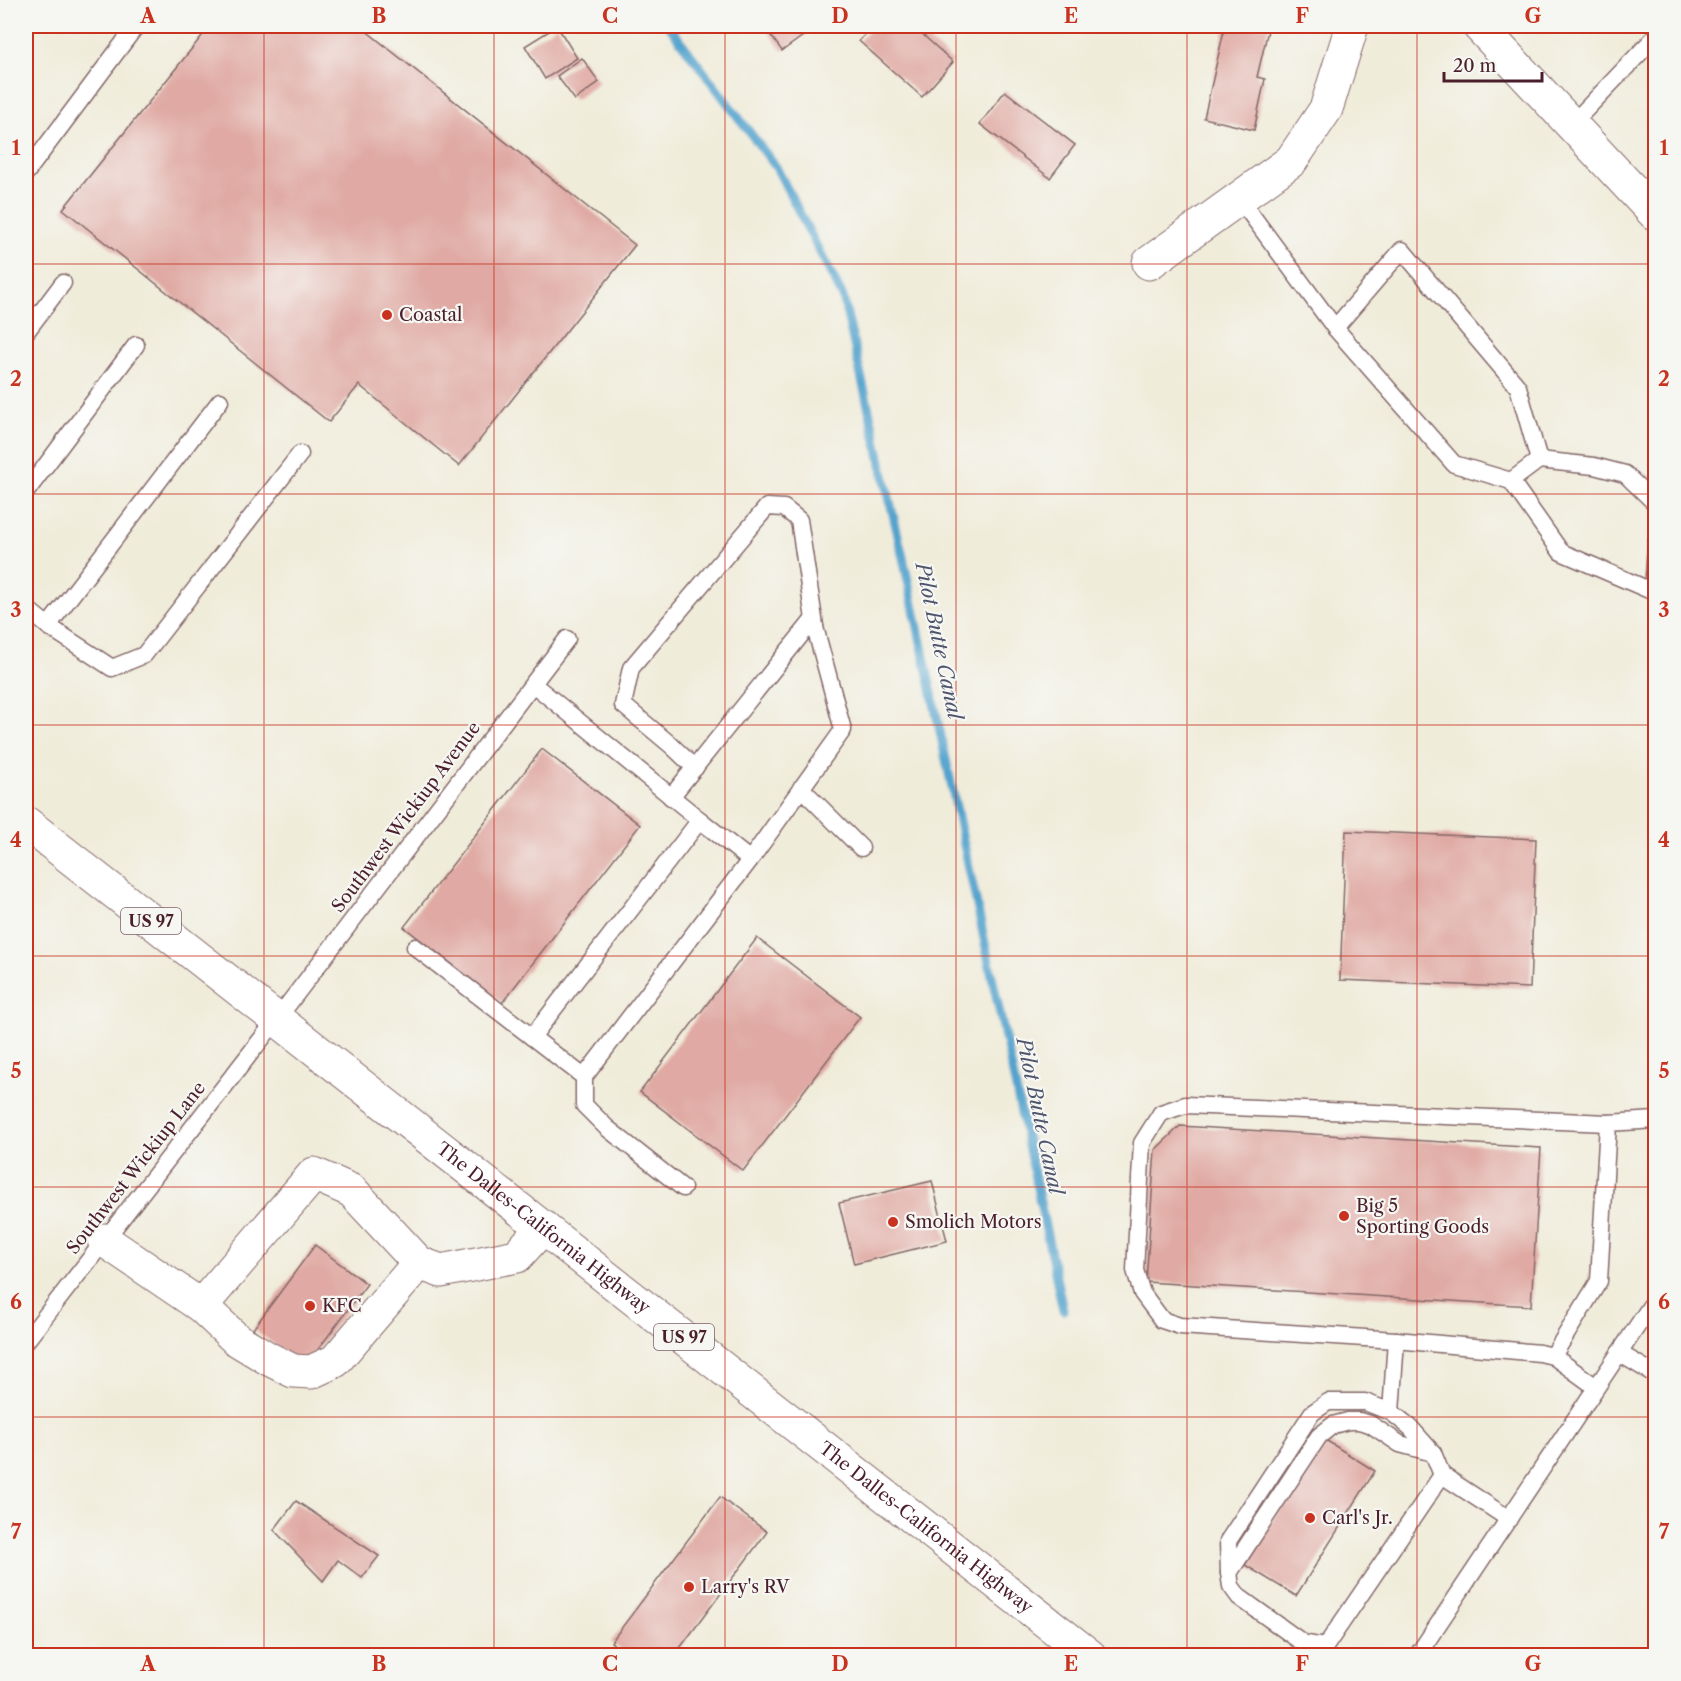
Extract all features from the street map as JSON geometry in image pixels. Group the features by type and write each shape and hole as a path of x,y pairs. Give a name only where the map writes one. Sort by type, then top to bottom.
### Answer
{"main road":[{"path":"1149,263 1291,161 1326,109 1352,26"},
{"path":"1479,26 1656,215"},
{"name":"The Dalles-California Highway","path":"26,824 1090,1656"},
{"path":"201,1306 314,1174 352,1191 419,1263 441,1270 517,1256 543,1227"},
{"path":"104,1240 201,1306 236,1339 293,1371 311,1372 335,1361 419,1263"}],"lane":[{"path":"26,172 136,26"},
{"path":"1572,124 1656,36"},
{"path":"1239,198 1335,327 1454,464 1511,481 1561,552 1654,592 1656,543"},
{"path":"1335,327 1402,250 1518,387 1539,460"},
{"path":"26,332 63,283"},
{"path":"26,492 136,345"},
{"path":"48,626 220,401"},
{"path":"26,608 48,626 112,668 144,656 300,454"},
{"path":"1511,481 1539,460 1594,466 1625,474 1656,504"},
{"path":"695,768 623,705 631,668 767,507 784,508 799,520 815,626"},
{"path":"671,797 813,620 843,730 750,860 584,1077 584,1105 607,1128 683,1188"},
{"name":"Southwest Wickiup Avenue","path":"277,1019 567,639"},
{"path":"532,684 750,860"},
{"path":"801,788 861,848"},
{"path":"532,1037 700,820"},
{"path":"415,947 584,1077"},
{"name":"Southwest Wickiup Lane","path":"26,1341 277,1019"},
{"path":"1596,1387 1553,1356 1540,1353 1396,1340 1180,1326 1162,1320 1142,1293 1135,1270 1142,1143 1161,1113 1185,1105 1608,1123 1656,1120"},
{"path":"1553,1356 1599,1281 1608,1123"},
{"path":"1417,1656 1656,1298"},
{"path":"1391,1412 1396,1340"},
{"path":"1619,1353 1656,1375"},
{"path":"1442,1475 1325,1647 1303,1643 1239,1597 1231,1586 1228,1541 1312,1413 1328,1402 1365,1402 1391,1412 1410,1427 1433,1453 1442,1475 1509,1519"},
{"path":"1229,1573 1319,1436 1333,1425 1348,1421 1370,1424 1400,1444 1433,1453"}],"building":[{"name":"Coastal","path":"210,26 360,26 635,245 459,466 359,385 329,422 63,209"},
{"path":"557,26 577,58 545,79 525,46"},
{"path":"764,26 817,26 782,51"},
{"path":"873,26 913,26 953,62 922,97 859,41"},
{"path":"1225,26 1269,26 1257,77 1265,79 1254,130 1204,118"},
{"path":"582,58 599,82 575,100 557,76"},
{"path":"1005,91 1075,145 1050,178 980,124"},
{"path":"542,749 640,825 502,1003 404,927"},
{"path":"1346,831 1536,839 1530,988 1340,980"},
{"path":"757,938 860,1017 743,1171 640,1092"},
{"name":"Big 5 Sporting Goods","path":"1180,1126 1541,1148 1531,1306 1146,1282 1155,1150"},
{"name":"Smolich Motors","path":"932,1181 947,1241 854,1264 839,1203"},
{"name":"KFC","path":"315,1245 367,1284 305,1367 253,1329"},
{"name":"Carl's Jr.","path":"1324,1439 1375,1471 1296,1596 1245,1565"},
{"name":"Larry's RV","path":"720,1497 767,1532 674,1656 629,1656 611,1642"},
{"path":"296,1501 379,1556 362,1578 338,1560 323,1581 274,1530"}],"waterway":[{"name":"Pilot Butte Canal","path":"669,26 776,167 843,297 904,562 1063,1310"}],"place":[{"name":"Coastal","path":"387,315"},
{"name":"Big 5 Sporting Goods","path":"1344,1216"},
{"name":"Smolich Motors","path":"893,1222"},
{"name":"KFC","path":"310,1306"},
{"name":"Carl's Jr.","path":"1310,1518"},
{"name":"Larry's RV","path":"689,1587"}]}
